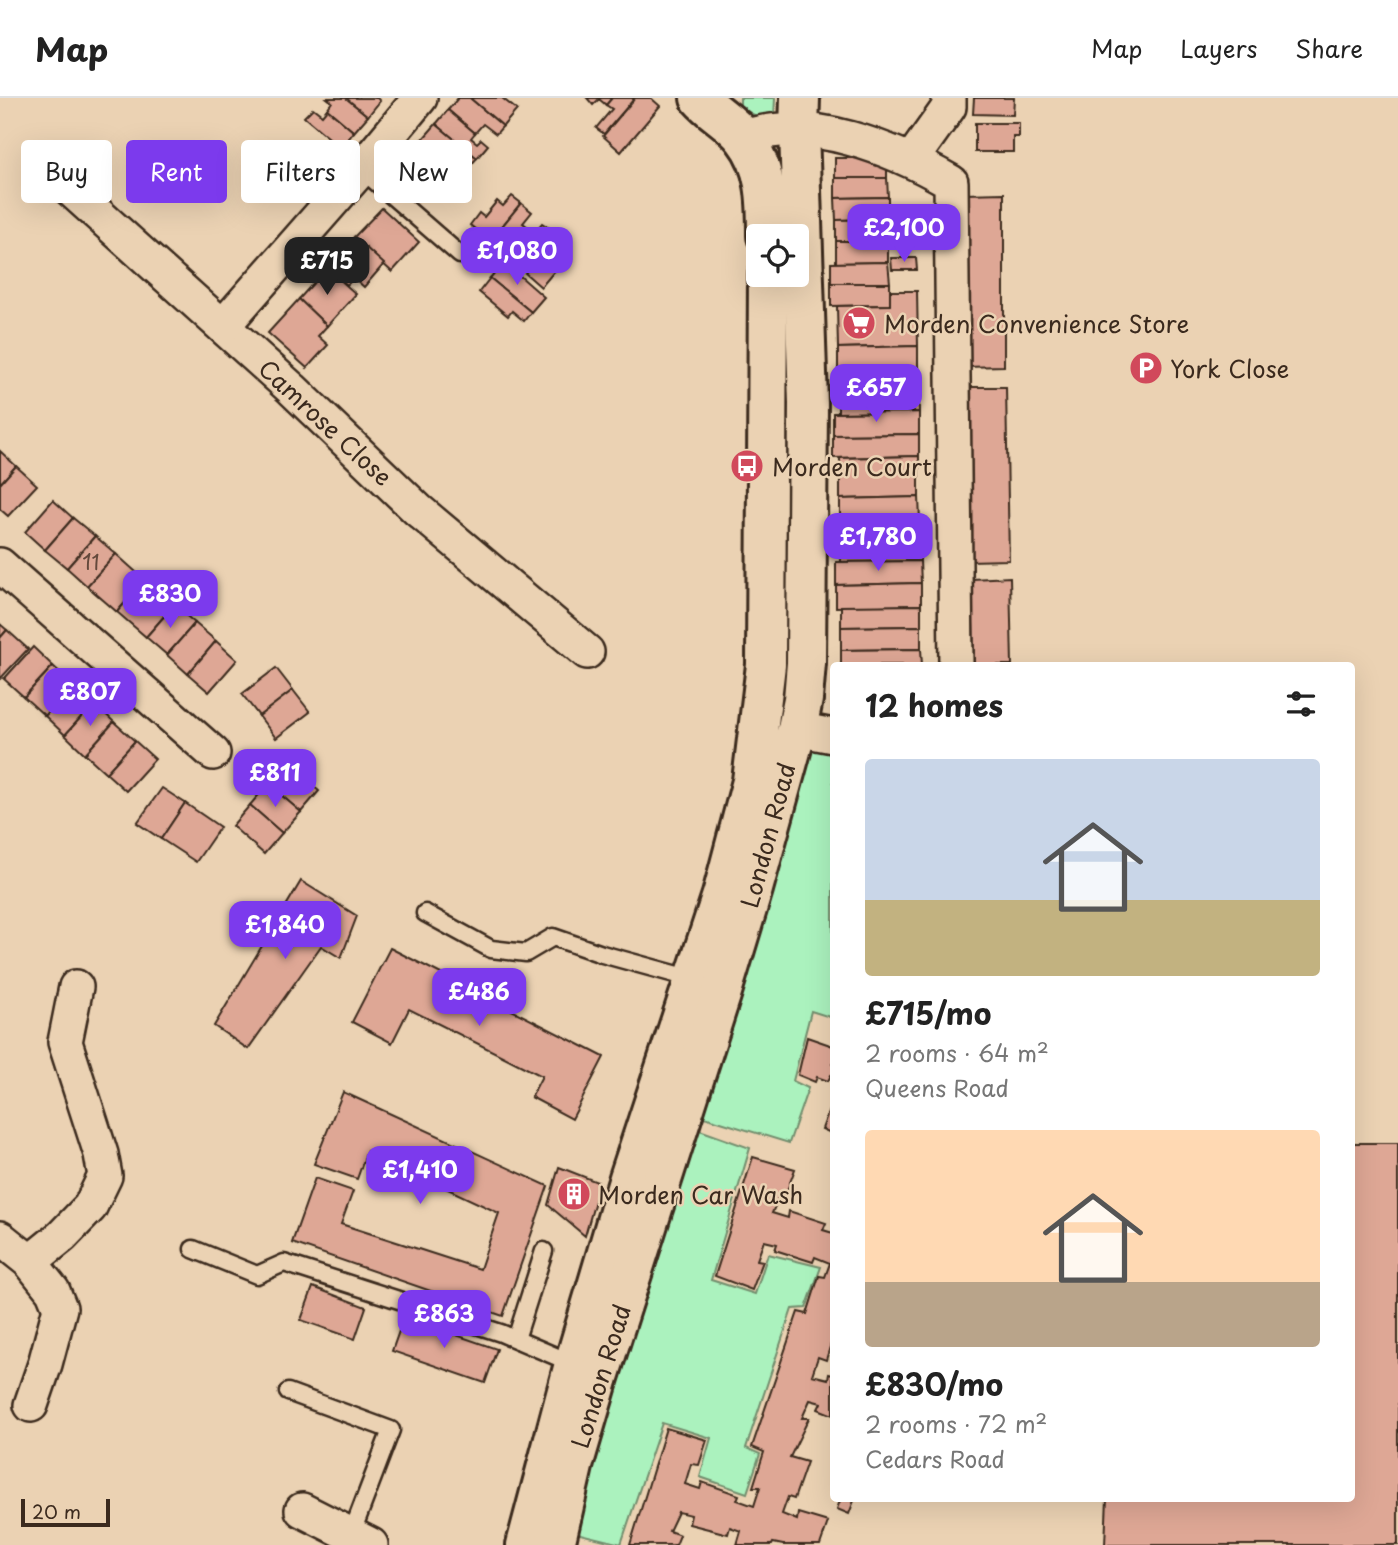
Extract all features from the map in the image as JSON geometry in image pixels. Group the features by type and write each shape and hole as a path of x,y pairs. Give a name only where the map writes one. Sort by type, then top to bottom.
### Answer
{"highway":[{"path":"702,100 744,137 761,170 767,194 768,224"},
{"name":"London Road","path":"555,1545 598,1377 721,995 815,733 803,699 806,663 808,416 799,114"},
{"name":"London Road","path":"526,1545 573,1364 629,1178 722,895 752,781 766,665 768,287"}],"street":[{"path":"223,326 420,98"},
{"path":"912,159 949,107 949,98"},
{"path":"744,137 799,114 818,132 912,159 951,182 956,662"},
{"name":"Camrose Close","path":"86,203 223,326 418,510 587,652"},
{"path":"0,565 213,753"},
{"path":"30,1262 62,1236 90,1207 105,1176 101,1154 65,1042 76,987"},
{"path":"0,1238 30,1262 53,1291 60,1308 45,1364 30,1405"},
{"path":"302,1510 361,1541"}],"lane":[{"path":"361,169 460,254"},
{"path":"425,913 491,949 526,953 552,937 602,954 694,979"},
{"path":"193,1250 257,1275 284,1263 516,1339 573,1364"},
{"path":"516,1339 544,1251"},
{"path":"288,1392 391,1430 361,1541"}],"green space":[{"path":"740,98 775,98 774,118 758,117 740,107"},
{"path":"806,748 830,752 830,1017 811,1011 793,1081 808,1088 789,1143 698,1115"},
{"path":"694,1128 750,1148 711,1280 755,1294 768,1254 821,1267 806,1308 792,1309 746,1448 760,1454 747,1493 700,1477 711,1438 662,1423 621,1544 576,1533 582,1493"}],"building":[{"path":"327,98 346,98 368,116 354,132 327,109 332,102"},
{"path":"346,98 377,98 380,101 368,116"},
{"path":"458,98 470,98 503,126 496,134 483,124 475,133 448,110"},
{"path":"470,98 502,98 517,110 503,126"},
{"path":"587,98 612,98 606,105 599,99 593,105"},
{"path":"612,98 635,98 604,134 596,128 612,109 606,105"},
{"path":"635,98 651,98 660,106 621,152 603,136"},
{"path":"974,98 1014,98 1013,115 973,114"},
{"path":"313,108 322,115 327,109 354,132 348,140 331,140 304,117"},
{"path":"448,110 475,133 471,138 477,143 481,139 488,145 477,158 472,154 472,140 455,140 436,124"},
{"path":"975,123 1019,123 1019,137 1013,137 1013,152 975,152"},
{"path":"436,124 455,140 422,140"},
{"path":"835,158 887,158 887,178 835,178"},
{"path":"835,178 887,178 888,197 835,198"},
{"path":"1004,193 1004,366 964,367 964,194"},
{"path":"512,196 521,203 490,241 470,225 479,213 484,217 497,201 503,206"},
{"path":"888,197 888,219 836,220 835,198"},
{"path":"521,203 532,212 523,223 528,227 506,254 490,241"},
{"path":"916,207 916,226 888,227 888,208"},
{"path":"382,208 419,242 392,272 354,237"},
{"path":"888,219 888,241 836,241 836,220"},
{"path":"542,223 558,234 531,265 517,253"},
{"path":"916,226 917,246 888,247 888,227"},
{"path":"354,237 384,264 364,287 354,278 347,285 331,271 339,263 335,259"},
{"path":"555,237 569,248 566,250 569,254 541,287 525,273"},
{"path":"836,241 888,241 888,262 836,263"},
{"path":"891,258 916,258 917,270 892,270"},
{"path":"504,262 544,297 531,312 490,278"},
{"path":"888,262 890,283 831,283 831,263"},
{"path":"327,268 356,294 327,326 299,299"},
{"path":"490,278 531,312 524,321 512,311 508,316 479,292"},
{"path":"831,283 890,283 890,305 831,306"},
{"path":"890,291 917,291 918,346 838,348 837,306 890,305"},
{"path":"299,299 327,326 318,336 328,345 307,368 268,333"},
{"path":"918,346 918,369 838,371 838,348"},
{"path":"918,369 919,412 838,413 838,371"},
{"path":"965,387 1006,387 1009,560 968,561"},
{"path":"919,412 919,434 833,435 833,413"},
{"path":"919,434 919,456 833,458 833,435"},
{"path":"0,451 16,466 0,484"},
{"path":"919,456 919,497 840,499 840,458"},
{"path":"16,466 37,485 8,516 0,509 0,484"},
{"path":"919,497 920,521 840,522 840,499"},
{"path":"53,500 73,518 45,550 25,532"},
{"path":"73,518 95,536 67,568 45,550"},
{"path":"920,521 920,561 841,563 840,522"},
{"path":"95,536 116,554 87,586 67,568"},
{"path":"116,554 145,580 117,612 87,586"},
{"path":"920,561 921,583 836,585 836,562"},
{"path":"1010,577 1012,662 974,662 972,579"},
{"path":"145,580 174,605 146,637 117,612"},
{"path":"921,583 921,605 836,607 836,585"},
{"path":"174,605 195,623 167,655 146,637"},
{"path":"921,605 921,626 841,627 841,606"},
{"path":"195,623 216,641 188,674 167,655"},
{"path":"0,624 7,630 0,638"},
{"path":"921,626 921,649 841,650 841,627"},
{"path":"7,630 28,649 0,679 0,638"},
{"path":"216,641 237,660 209,692 188,674"},
{"path":"33,647 53,666 24,697 4,679"},
{"path":"921,649 922,662 841,662 841,650"},
{"path":"53,666 74,685 45,716 24,697"},
{"path":"276,668 293,690 259,716 242,694"},
{"path":"74,685 94,703 65,735 45,716"},
{"path":"293,690 310,712 276,738 259,716"},
{"path":"94,703 114,722 85,754 65,735"},
{"path":"114,722 135,741 106,773 85,754"},
{"path":"135,741 155,759 126,791 106,773"},
{"path":"287,763 319,791 301,812 268,784"},
{"path":"268,784 301,812 282,833 250,805"},
{"path":"162,788 185,803 161,839 137,823"},
{"path":"185,803 220,827 196,862 161,839"},
{"path":"250,805 282,833 264,854 232,826"},
{"path":"301,881 357,916 341,958 321,946 248,1049 214,1026"},
{"path":"390,948 604,1057 572,1119 531,1097 542,1076 409,1009 392,1043 352,1022"},
{"path":"807,1037 830,1045 828,1081 817,1077 815,1082 798,1075"},
{"path":"343,1092 548,1186 503,1316 292,1243 315,1178 353,1191 341,1224 480,1269 499,1213 367,1151 357,1179 314,1164"},
{"path":"830,1107 830,1133 822,1129"},
{"path":"1355,1143 1398,1143 1398,1545 1105,1545 1107,1502 1355,1502"},
{"path":"753,1157 795,1169 785,1196 780,1194 772,1213 788,1218 789,1211 826,1223 823,1230 830,1232 830,1263 815,1257 813,1262 775,1250 777,1244 764,1241 757,1260 763,1261 752,1290 715,1276"},
{"name":"Morden Car Wash","path":"559,1167 600,1183 585,1236 548,1205"},
{"path":"830,1263 830,1347 826,1360 818,1357 812,1375 828,1379 830,1374 830,1414 818,1409 821,1403 810,1400 802,1418 809,1418 790,1457 807,1462 794,1499 788,1497 782,1514 797,1520 798,1513 828,1522 820,1545 737,1545 741,1531 730,1527 728,1534 689,1524 691,1515 678,1512 669,1531 680,1535 676,1545 630,1545 666,1428 707,1440 699,1465 691,1464 685,1484 700,1489 702,1482 739,1495 737,1500 754,1506 760,1487 753,1487 764,1452 752,1447 798,1312 807,1314 819,1276 825,1277"},
{"path":"313,1287 366,1307 355,1339 301,1320"},
{"path":"404,1317 497,1349 485,1383 392,1351"},
{"path":"840,1502 854,1502 849,1514 837,1509"}],"place":[{"name":"Morden Convenience Store","path":"859,323"},
{"name":"York Close","path":"1146,368"},
{"name":"Morden Court","path":"747,466"},
{"name":"Morden Car Wash","path":"574,1194"}]}
